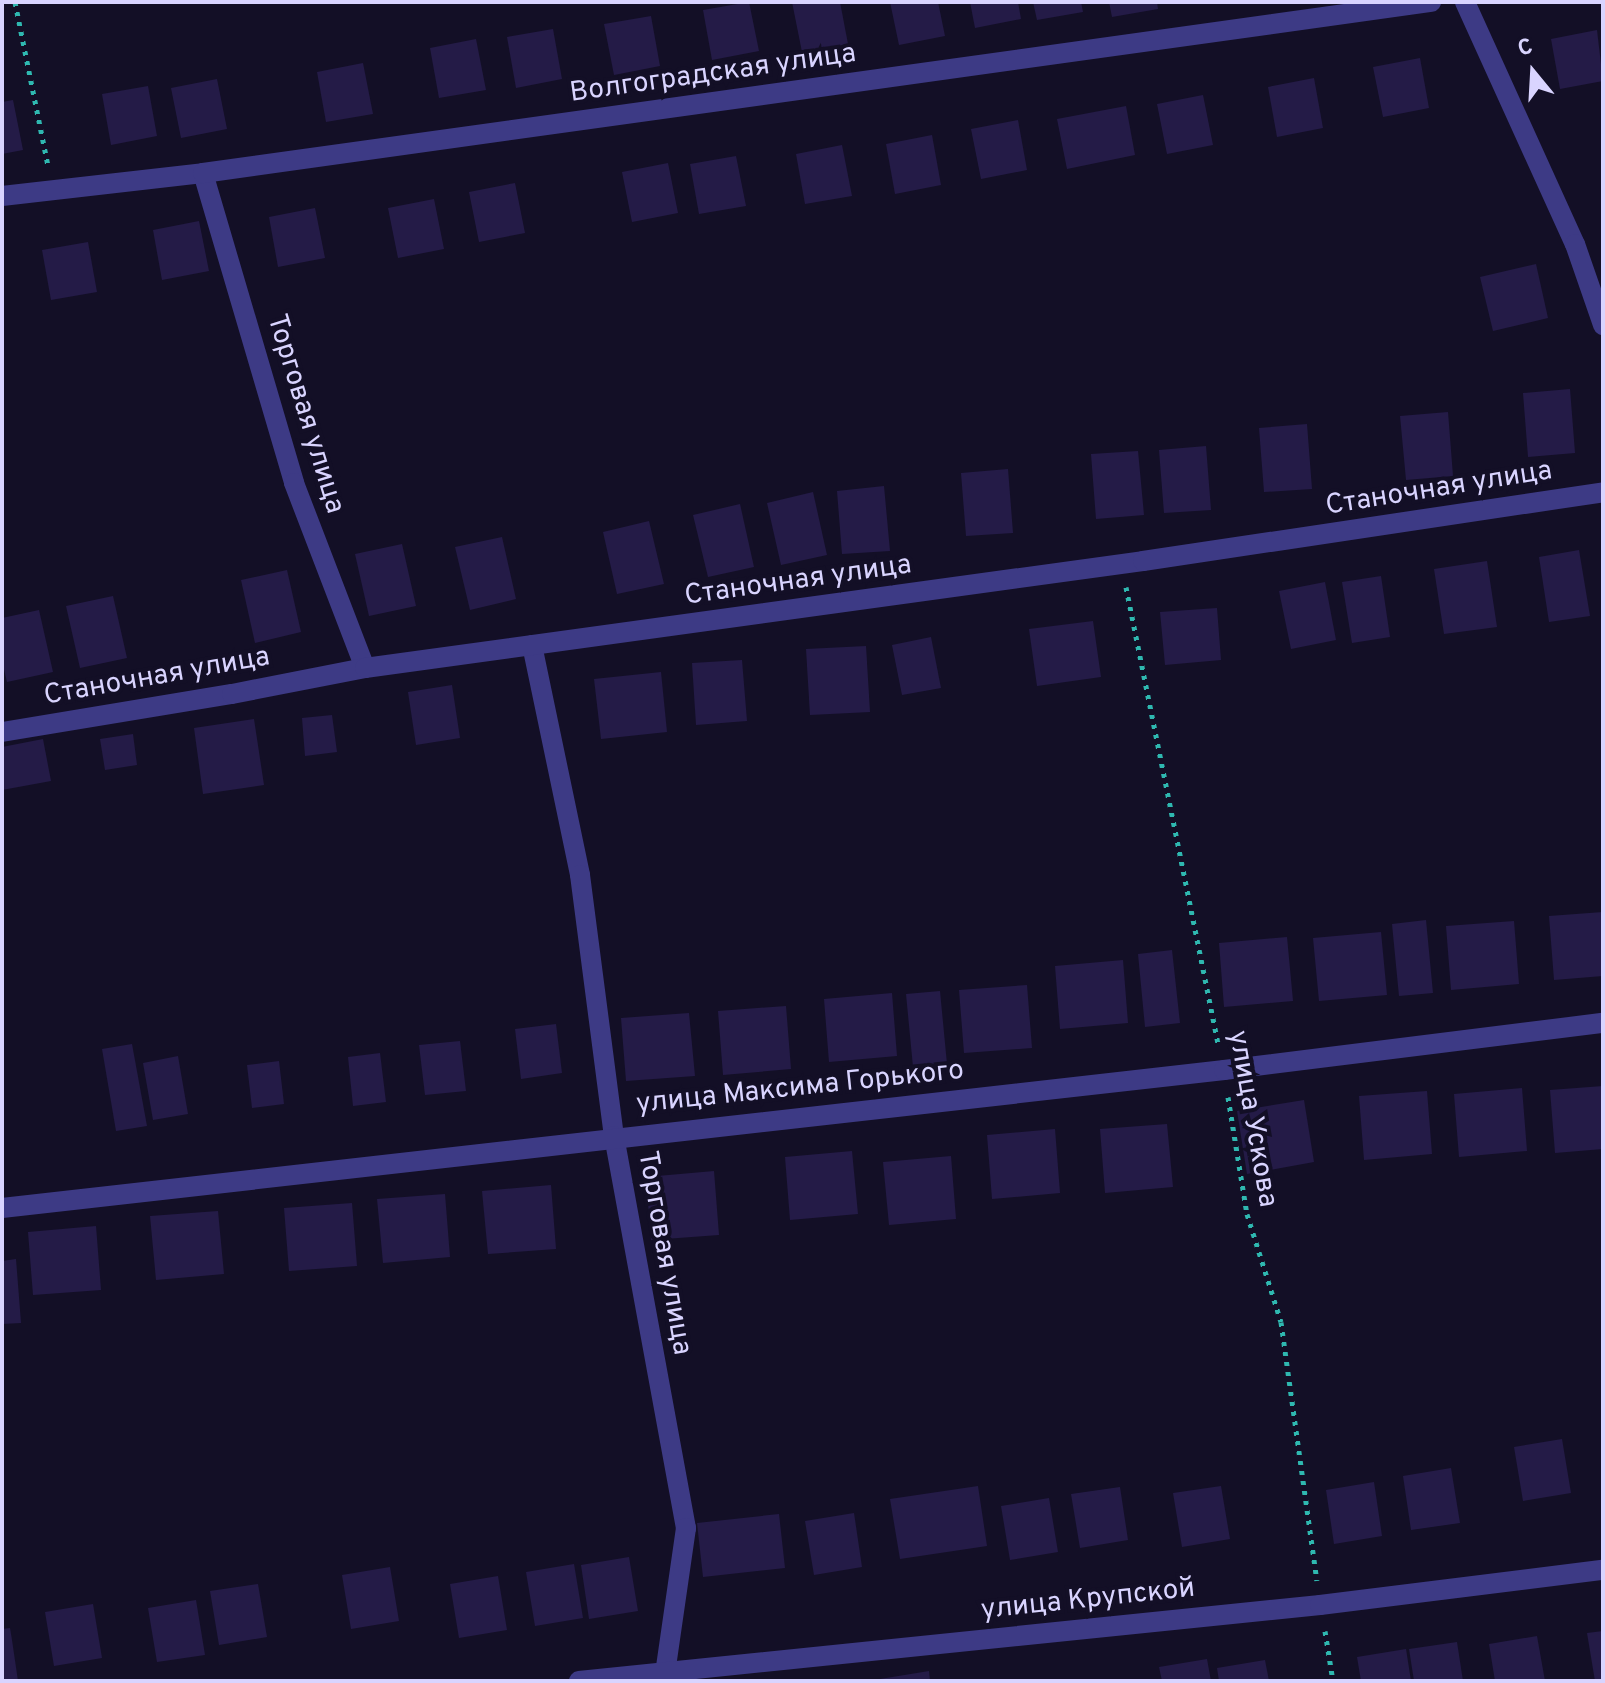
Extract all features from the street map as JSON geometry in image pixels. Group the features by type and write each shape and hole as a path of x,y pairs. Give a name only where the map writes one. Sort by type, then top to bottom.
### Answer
{"street":[{"name":"Волгоградская улица","path":"2,196 203,173 1431,2"},
{"path":"1465,2 1575,244 1603,325"},
{"name":"Торговая улица","path":"203,173 294,483 365,668"},
{"name":"Станочная улица","path":"2,732 232,694 365,668 1122,564 1603,492"},
{"name":"Торговая улица","path":"532,645 580,875 614,1136 686,1528 665,1676"},
{"name":"улица Максима Горького","path":"2,1208 614,1136 1224,1070 1603,1023"},
{"name":"улица Крупской","path":"579,1681 665,1676 1320,1605 1603,1570"}],"path":[{"path":"15,2 53,190"},
{"name":"улица Ускова","path":"1122,564 1224,1070 1247,1214 1281,1322 1333,1681"}],"building":[{"path":"749,2 759,51 712,60 703,10"},
{"path":"792,2 840,2 848,44 802,52"},
{"path":"890,2 938,2 945,36 899,45"},
{"path":"970,2 1018,2 1021,19 975,28"},
{"path":"1033,2 1081,2 1083,12 1037,20"},
{"path":"1109,2 1157,2 1158,9 1112,17"},
{"path":"651,16 660,66 614,75 604,24"},
{"path":"553,29 562,79 516,88 507,37"},
{"path":"1597,30 1603,81 1560,89 1551,39"},
{"path":"476,39 486,90 439,98 430,48"},
{"path":"1420,58 1429,108 1383,117 1373,67"},
{"path":"363,63 373,114 326,122 317,72"},
{"path":"1314,78 1323,128 1277,137 1268,87"},
{"path":"217,79 227,129 181,138 171,88"},
{"path":"148,86 157,136 111,145 102,94"},
{"path":"1203,95 1213,145 1167,154 1157,104"},
{"path":"13,100 23,150 2,154 2,102"},
{"path":"1126,106 1135,155 1067,169 1057,119"},
{"path":"1018,120 1027,170 981,179 971,129"},
{"path":"932,135 941,185 895,194 886,144"},
{"path":"842,145 852,196 805,204 796,154"},
{"path":"736,156 746,206 699,214 690,164"},
{"path":"668,163 678,213 632,222 622,172"},
{"path":"515,183 525,233 479,242 469,192"},
{"path":"434,199 444,249 398,258 388,208"},
{"path":"315,208 325,258 278,267 269,217"},
{"path":"199,221 209,271 162,280 153,230"},
{"path":"88,242 97,292 51,300 42,250"},
{"path":"1536,264 1548,318 1493,331 1480,277"},
{"path":"1570,389 1575,453 1528,457 1523,393"},
{"path":"1448,412 1453,476 1406,480 1400,416"},
{"path":"1307,424 1312,489 1264,492 1259,428"},
{"path":"1206,446 1211,510 1164,513 1159,450"},
{"path":"1138,451 1144,515 1096,519 1091,454"},
{"path":"1008,469 1013,533 966,536 961,473"},
{"path":"884,486 890,551 842,554 837,491"},
{"path":"813,492 827,555 781,565 767,503"},
{"path":"740,504 754,567 708,577 693,515"},
{"path":"649,521 664,584 617,594 603,532"},
{"path":"502,537 516,599 470,610 455,547"},
{"path":"402,544 416,606 369,616 355,554"},
{"path":"1579,550 1590,616 1549,622 1539,557"},
{"path":"1487,561 1497,627 1444,634 1434,569"},
{"path":"287,570 301,632 255,643 241,580"},
{"path":"1381,576 1390,637 1352,643 1342,582"},
{"path":"1325,582 1336,640 1291,649 1279,591"},
{"path":"113,596 127,658 80,668 66,606"},
{"path":"1217,608 1221,660 1165,665 1160,612"},
{"path":"39,610 53,672 7,682 2,661 2,618"},
{"path":"1093,621 1101,677 1037,686 1029,629"},
{"path":"931,637 941,688 902,695 892,645"},
{"path":"866,646 870,712 810,715 806,649"},
{"path":"742,660 747,721 696,725 692,663"},
{"path":"661,672 667,732 601,739 594,679"},
{"path":"452,685 460,738 416,745 408,692"},
{"path":"332,715 337,752 305,756 302,718"},
{"path":"254,719 264,785 203,794 194,728"},
{"path":"133,734 137,765 105,770 100,739"},
{"path":"43,739 51,781 2,790 2,747"},
{"path":"1603,912 1603,976 1554,980 1549,916"},
{"path":"1426,920 1433,993 1399,996 1392,924"},
{"path":"1514,921 1519,984 1451,990 1446,926"},
{"path":"1381,932 1387,995 1319,1001 1313,938"},
{"path":"1287,937 1293,1001 1224,1007 1219,943"},
{"path":"1172,950 1180,1023 1145,1027 1138,954"},
{"path":"1123,960 1128,1023 1060,1029 1055,966"},
{"path":"1027,985 1032,1048 964,1053 959,990"},
{"path":"940,991 947,1064 913,1067 906,994"},
{"path":"892,993 897,1056 829,1062 824,999"},
{"path":"786,1006 791,1069 723,1075 718,1011"},
{"path":"689,1013 695,1076 626,1081 621,1018"},
{"path":"556,1024 562,1073 521,1079 515,1029"},
{"path":"460,1041 466,1091 425,1095 419,1045"},
{"path":"132,1044 147,1126 116,1131 102,1049"},
{"path":"380,1053 386,1102 353,1106 348,1057"},
{"path":"178,1056 188,1114 153,1120 143,1063"},
{"path":"279,1061 284,1104 252,1108 247,1065"},
{"path":"1603,1086 1603,1149 1555,1153 1550,1090"},
{"path":"1522,1088 1527,1151 1459,1157 1454,1094"},
{"path":"1427,1091 1432,1154 1364,1160 1359,1096"},
{"path":"1304,1100 1314,1162 1247,1174 1237,1111"},
{"path":"1167,1124 1173,1187 1105,1193 1100,1129"},
{"path":"1055,1129 1060,1193 992,1199 987,1135"},
{"path":"852,1151 858,1214 790,1220 785,1157"},
{"path":"951,1156 956,1219 889,1225 883,1162"},
{"path":"714,1171 719,1235 651,1240 646,1177"},
{"path":"551,1185 556,1249 488,1254 482,1191"},
{"path":"445,1194 450,1257 383,1263 377,1199"},
{"path":"352,1203 357,1266 289,1271 284,1208"},
{"path":"218,1211 224,1274 156,1280 150,1216"},
{"path":"96,1226 101,1290 33,1295 28,1232"},
{"path":"16,1259 21,1323 2,1324 2,1261"},
{"path":"1562,1439 1571,1493 1523,1501 1514,1447"},
{"path":"1451,1468 1460,1523 1411,1530 1403,1476"},
{"path":"1374,1482 1382,1536 1334,1544 1326,1490"},
{"path":"978,1486 987,1546 900,1559 890,1499"},
{"path":"1221,1486 1230,1539 1182,1547 1173,1493"},
{"path":"1120,1487 1128,1540 1080,1548 1071,1494"},
{"path":"1049,1498 1058,1552 1010,1560 1001,1506"},
{"path":"854,1513 862,1567 814,1575 805,1521"},
{"path":"779,1514 785,1568 703,1577 697,1523"},
{"path":"629,1557 638,1611 589,1619 581,1565"},
{"path":"574,1564 583,1618 535,1626 526,1572"},
{"path":"390,1567 399,1621 351,1629 342,1575"},
{"path":"498,1576 507,1630 459,1638 450,1584"},
{"path":"258,1584 267,1637 219,1645 210,1591"},
{"path":"196,1600 205,1655 157,1662 148,1608"},
{"path":"93,1604 102,1658 54,1666 45,1612"},
{"path":"10,1628 18,1681 2,1681 2,1629"},
{"path":"1603,1631 1603,1681 1595,1681 1587,1633"},
{"path":"1537,1636 1545,1681 1495,1681 1489,1644"},
{"path":"1457,1642 1463,1681 1414,1681 1409,1649"},
{"path":"1406,1649 1411,1681 1361,1681 1357,1657"},
{"path":"1207,1659 1211,1681 1162,1681 1159,1667"},
{"path":"1265,1660 1269,1681 1219,1681 1217,1668"},
{"path":"929,1671 930,1681 880,1681 880,1679"}]}
